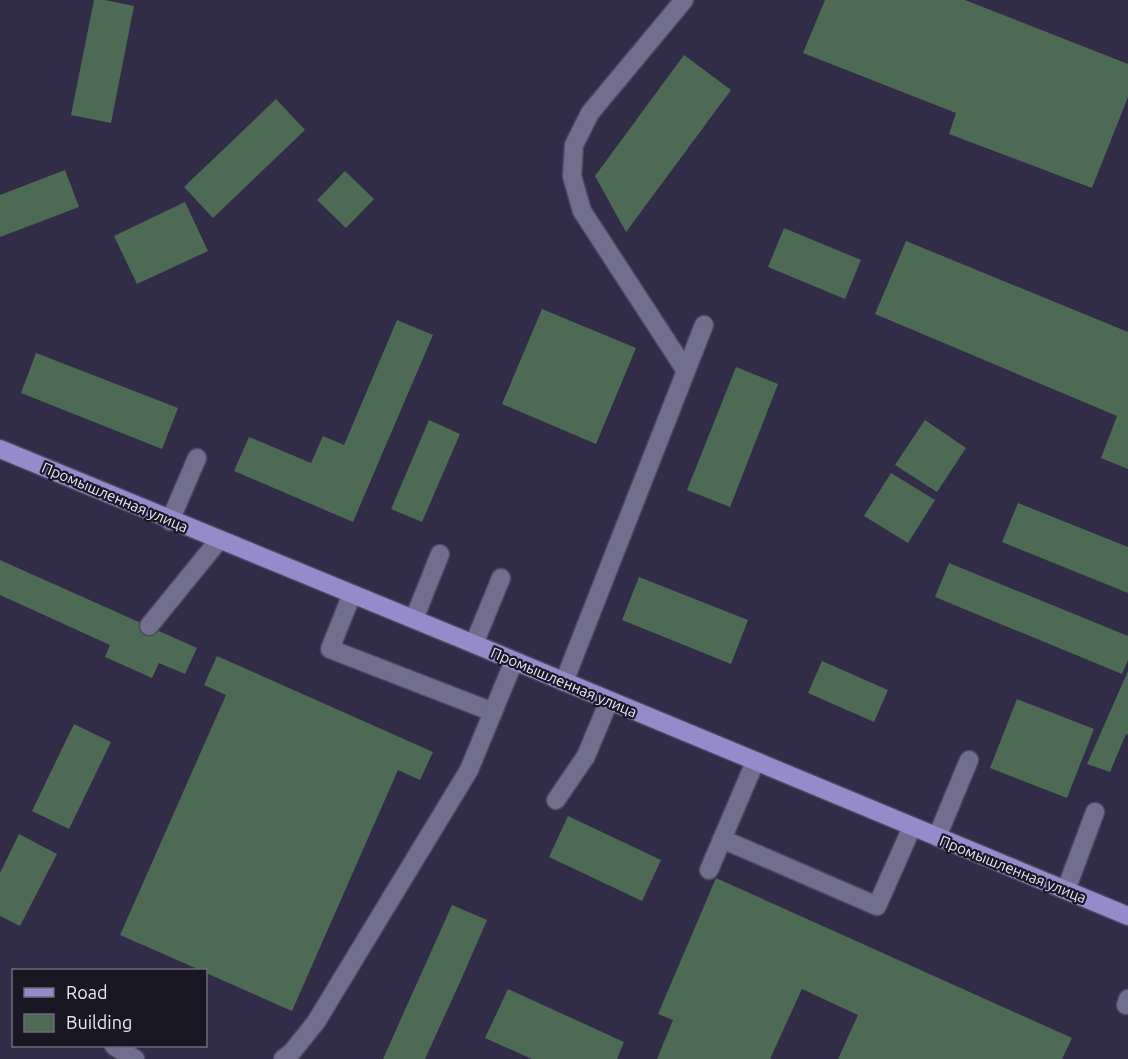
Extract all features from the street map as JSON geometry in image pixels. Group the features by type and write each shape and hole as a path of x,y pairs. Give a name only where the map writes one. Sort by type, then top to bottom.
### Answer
{"main road":[{"name":"Промышленная улица","path":"0,449 1128,916"}],"lane":[{"path":"684,0 590,113 574,145 572,176 582,211 686,371"},
{"path":"564,682 704,325"},
{"path":"170,520 197,458"},
{"path":"149,626 219,540"},
{"path":"414,619 440,554"},
{"path":"474,644 501,578"},
{"path":"352,594 330,649 493,712"},
{"path":"283,1059 316,1022 469,771 514,661"},
{"path":"556,800 586,756 609,701"},
{"path":"937,837 969,760"},
{"path":"709,870 755,762"},
{"path":"1066,890 1095,812"},
{"path":"722,839 877,906 912,827"},
{"path":"116,1047 135,1059"}],"building":[{"path":"94,0 134,6 111,123 71,115"},
{"path":"825,0 965,0 1128,64 1128,97 1092,188 949,134 956,113 803,53"},
{"path":"684,55 731,90 626,232 595,176"},
{"path":"276,99 305,130 213,218 184,187"},
{"path":"65,170 79,207 0,237 0,195"},
{"path":"345,171 374,199 346,228 317,200"},
{"path":"185,202 208,251 137,284 114,236"},
{"path":"784,228 861,260 845,299 768,267"},
{"path":"906,241 1128,332 1128,469 1101,458 1117,416 875,314"},
{"path":"542,309 636,348 596,444 502,404"},
{"path":"397,320 433,335 353,522 234,471 249,437 311,463 323,436 344,445"},
{"path":"36,353 178,408 162,449 21,393"},
{"path":"736,367 778,384 730,507 687,490"},
{"path":"429,420 460,434 422,522 391,509"},
{"path":"925,420 966,448 937,492 895,465"},
{"path":"891,473 935,500 908,543 864,516"},
{"path":"1018,503 1128,547 1128,593 1002,542"},
{"path":"0,560 197,648 185,674 159,663 152,678 105,657 110,645 0,595"},
{"path":"949,563 1128,636 1128,660 1122,674 935,597"},
{"path":"639,577 748,620 731,664 622,620"},
{"path":"217,656 433,752 420,780 398,770 292,1011 207,973 207,969 198,969 120,935 226,695 204,685"},
{"path":"822,661 888,690 874,722 808,693"},
{"path":"1128,671 1128,735 1126,734 1110,772 1087,764"},
{"path":"1017,699 1094,729 1067,798 990,768"},
{"path":"74,724 111,742 69,829 32,811"},
{"path":"568,816 661,860 642,901 549,857"},
{"path":"19,834 57,854 20,926 0,916 0,873"},
{"path":"716,878 1072,1038 1062,1059 838,1059 858,1015 802,989 770,1059 657,1059 673,1020 658,1014"},
{"path":"452,905 487,920 460,982 425,1059 383,1059"},
{"path":"508,989 624,1042 617,1059 532,1059 485,1038"}]}
